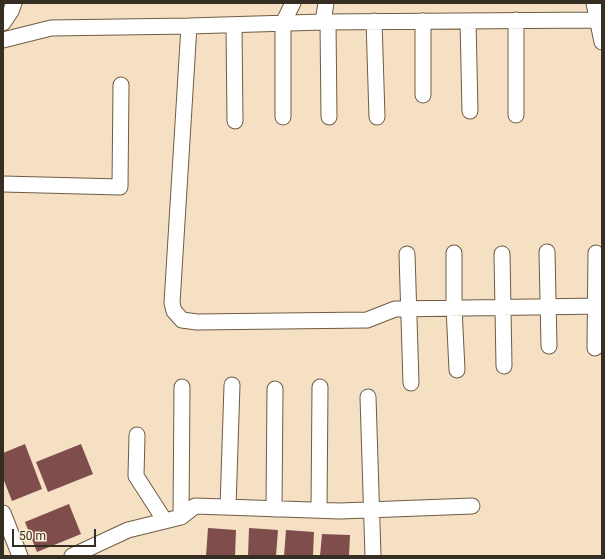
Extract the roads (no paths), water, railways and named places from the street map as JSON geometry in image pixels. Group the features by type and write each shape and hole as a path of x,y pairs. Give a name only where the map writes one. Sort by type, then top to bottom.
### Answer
{"street":[{"path":"3,23 11,12 14,3"},
{"path":"283,117 283,23 293,3"},
{"path":"326,3 325,22 329,117"},
{"path":"594,3 602,42"},
{"path":"516,20 516,115"},
{"path":"3,40 51,28 325,22 598,20"},
{"path":"423,21 423,95"},
{"path":"468,21 470,111"},
{"path":"374,22 377,117"},
{"path":"234,25 235,121"},
{"path":"189,26 172,303 177,316 182,320 197,322 367,320 395,309 598,306"},
{"path":"3,184 120,187 121,85"},
{"path":"547,252 549,346"},
{"path":"454,253 454,308 457,370"},
{"path":"595,348 598,306 596,253"},
{"path":"407,254 410,309 411,383"},
{"path":"502,254 504,366"},
{"path":"228,507 232,385"},
{"path":"182,387 182,517"},
{"path":"319,510 320,387"},
{"path":"274,509 275,390"},
{"path":"368,397 373,556"},
{"path":"137,436 136,476 164,521"},
{"path":"72,556 128,530 182,517 195,506 274,509 372,510 472,506"},
{"path":"3,513 20,556"}]}
